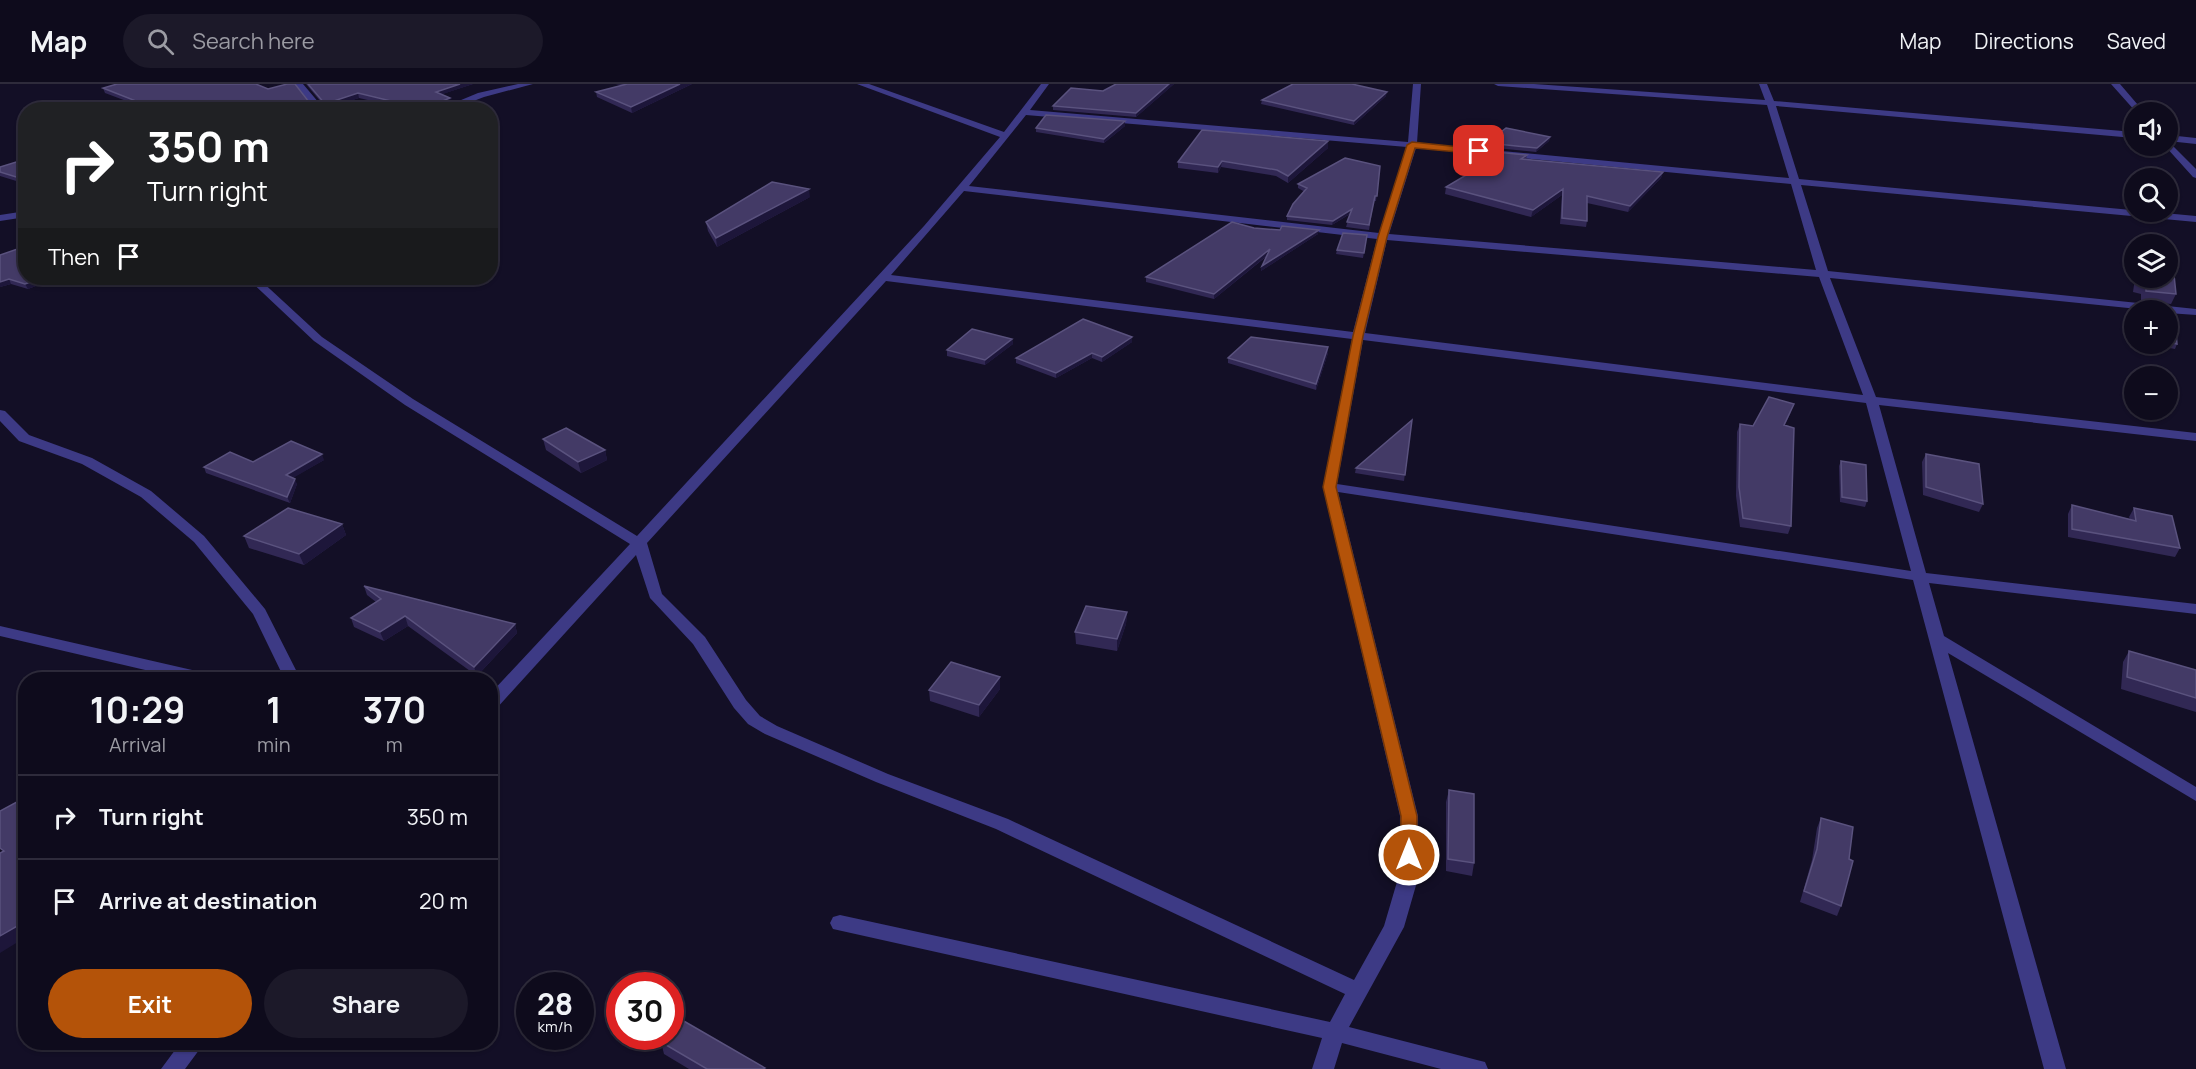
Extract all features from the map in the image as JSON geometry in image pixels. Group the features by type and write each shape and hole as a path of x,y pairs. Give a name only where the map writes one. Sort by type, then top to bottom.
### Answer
{"street":[{"path":"299,84 314,102"},
{"path":"462,102 481,95 529,84"},
{"path":"861,84 1006,136"},
{"path":"498,696 884,277 963,188 1026,112 1046,84"},
{"path":"1323,1069 1335,1032 1394,927 1409,875 1409,816 1330,487 1358,336 1383,237 1412,145 1417,84"},
{"path":"1498,84 1771,103 2124,134"},
{"path":"1763,84 1771,103 1823,274 1871,400 2055,1069"},
{"path":"2115,84 2131,102"},
{"path":"1026,112 1412,145 2196,219"},
{"path":"2178,139 2196,141"},
{"path":"2178,155 2196,175"},
{"path":"963,188 1383,237 1823,274 2196,312"},
{"path":"0,218 18,215"},
{"path":"884,277 1871,400 2196,438"},
{"path":"260,285 318,339 409,402 640,544 655,595 699,641 740,704 754,720 771,730 882,778 1002,824 1358,991"},
{"path":"0,414 24,438 87,460 146,494 199,539 260,612 289,672"},
{"path":"1330,487 1920,577 2196,609"},
{"path":"0,631 179,672"},
{"path":"1936,638 2196,795"},
{"path":"840,923 1335,1032 1477,1069"},
{"path":"172,1069 188,1050"}],"building":[{"path":"117,84 256,84 268,89 295,84 309,102 132,102 136,101 103,88"},
{"path":"308,84 460,84 436,92 450,98 440,102 395,102 358,93 331,102 323,102"},
{"path":"627,84 680,84 631,107 596,92"},
{"path":"1116,84 1169,84 1136,113 1053,106 1071,88 1103,91"},
{"path":"1293,84 1352,84 1387,92 1354,121 1262,100"},
{"path":"1046,115 1125,121 1104,139 1036,128"},
{"path":"1506,128 1550,137 1537,148 1487,143"},
{"path":"1202,130 1328,141 1288,176 1277,170 1222,161 1218,167 1178,162"},
{"path":"1476,150 1527,155 1521,159 1663,172 1630,206 1587,196 1587,221 1562,218 1563,189 1533,210 1446,187 1473,171 1456,166"},
{"path":"1345,158 1380,166 1377,196 1375,196 1369,225 1347,222 1352,209 1333,221 1287,216 1293,204 1307,188 1298,184"},
{"path":"18,161 18,178 0,172 0,167"},
{"path":"772,182 809,189 716,238 706,222"},
{"path":"1232,222 1254,228 1280,230 1282,226 1319,230 1262,266 1270,249 1214,294 1146,277"},
{"path":"1343,233 1367,235 1364,253 1337,250"},
{"path":"18,249 18,282 9,279 0,282 0,255"},
{"path":"2146,288 2175,288 2176,294 2146,291"},
{"path":"1083,319 1132,337 1102,357 1092,353 1056,373 1016,358"},
{"path":"972,329 1012,339 985,360 947,350"},
{"path":"1251,337 1328,347 1316,384 1228,358"},
{"path":"1769,397 1794,404 1784,425 1794,428 1791,526 1743,518 1739,487 1740,424 1753,426"},
{"path":"1412,420 1405,475 1356,468"},
{"path":"566,428 605,450 578,462 543,439"},
{"path":"291,441 322,454 286,475 295,479 287,497 204,467 230,452 253,462"},
{"path":"1926,454 1979,464 1983,504 1926,487"},
{"path":"1841,461 1866,465 1867,501 1842,497"},
{"path":"2072,505 2136,521 2134,508 2172,516 2180,548 2072,529"},
{"path":"288,508 342,524 299,554 244,536"},
{"path":"364,586 515,624 474,667 405,616 380,632 351,618 381,599"},
{"path":"1086,606 1127,612 1117,639 1075,632"},
{"path":"2129,651 2196,670 2196,698 2127,677"},
{"path":"951,662 1000,677 979,705 929,690"},
{"path":"1449,790 1474,794 1474,863 1448,859"},
{"path":"18,801 18,926 0,936 0,853 4,851 0,848 0,811"},
{"path":"1821,818 1853,827 1849,859 1853,861 1841,906 1804,891 1817,849"},
{"path":"684,1021 765,1068 763,1069 707,1069 675,1050 684,1050"}],"route":[{"path":"1409,855 1409,816 1330,487 1358,336 1383,237 1412,145 1479,151"}]}
